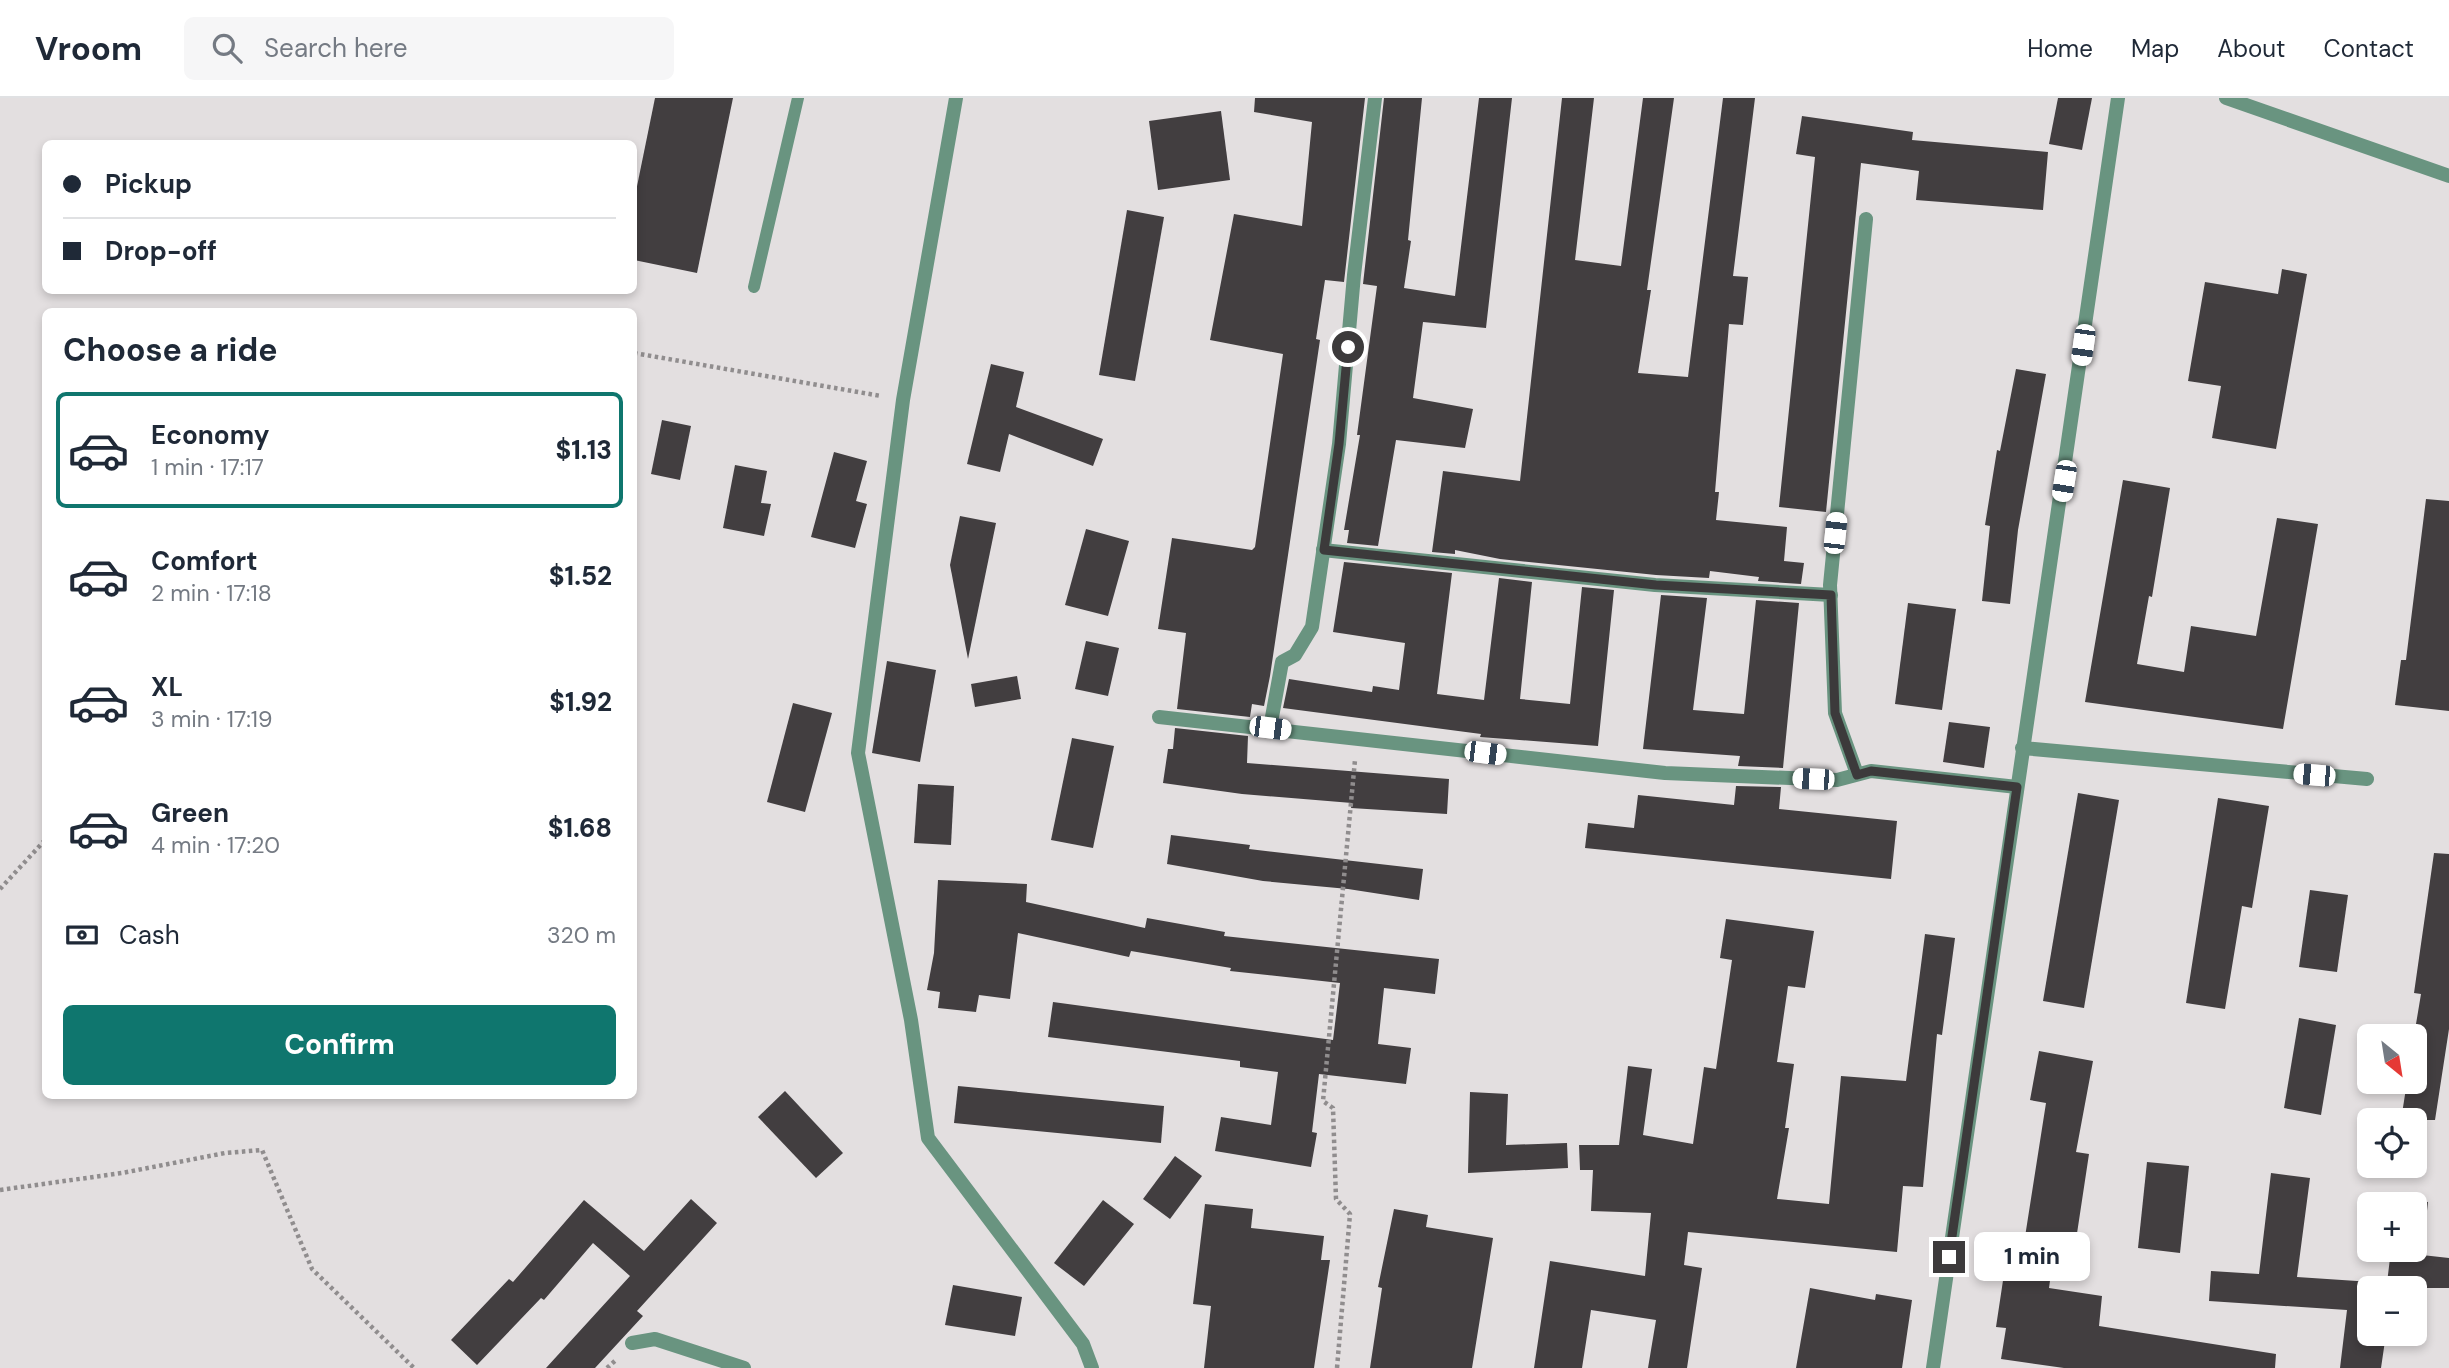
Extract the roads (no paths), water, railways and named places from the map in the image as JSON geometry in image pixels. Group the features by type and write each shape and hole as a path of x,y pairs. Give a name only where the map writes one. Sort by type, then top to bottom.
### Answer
{"street":[{"path":"956,98 903,400 858,752 911,1020 928,1138 1083,1344 1092,1368"},
{"path":"1270,728 1282,662 1295,655 1312,627 1339,444 1354,275 1376,98"},
{"path":"1933,1368 2118,98"},
{"path":"2226,98 2449,176"},
{"path":"1857,775 1835,713 1831,595 1866,219"},
{"path":"1324,550 1656,585 1831,595"},
{"path":"1159,717 1665,773 1837,780 1871,771 2017,787"},
{"path":"2022,748 2367,779"},
{"path":"632,1343 655,1339 744,1368"}],"lane":[{"path":"754,287 798,98"}]}
